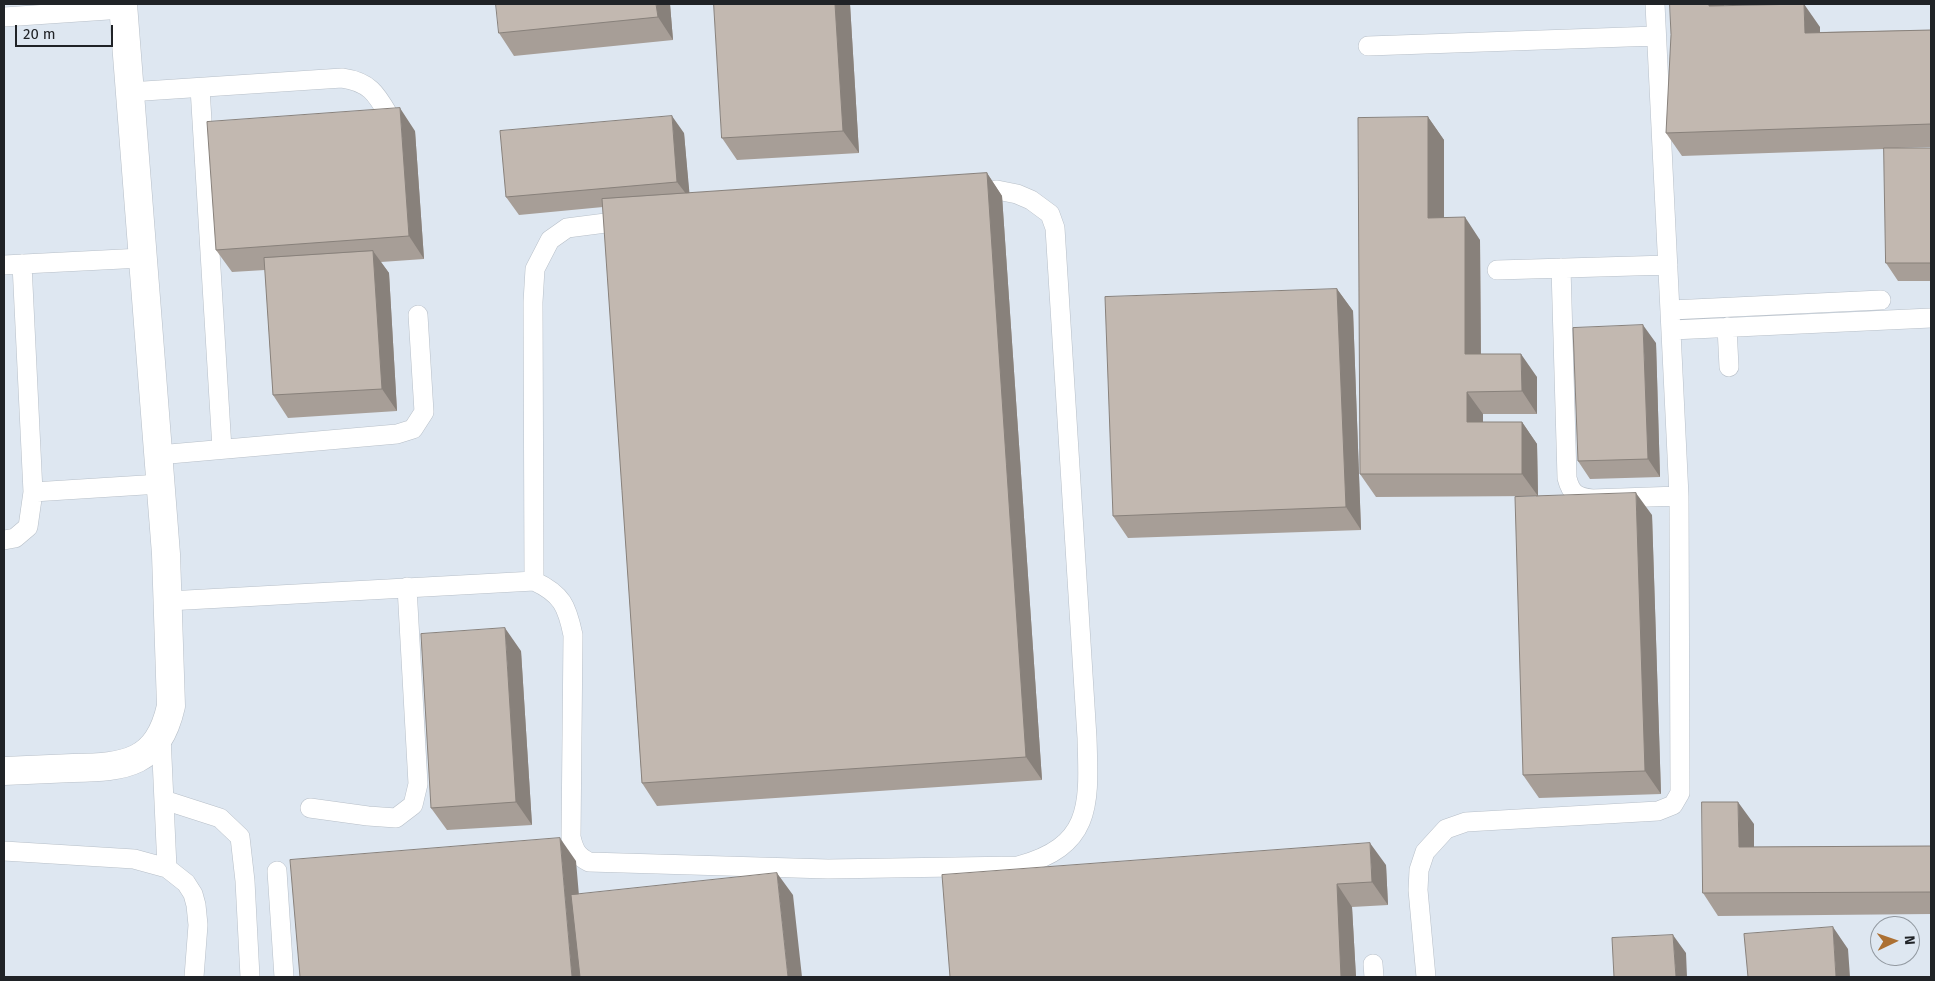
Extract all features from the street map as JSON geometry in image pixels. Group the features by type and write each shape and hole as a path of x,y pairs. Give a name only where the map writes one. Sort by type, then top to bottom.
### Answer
{"street":[{"path":"4,771 97,768 129,763 142,756 161,736 171,706 168,601 160,484 123,7"}],"lane":[{"path":"1425,975 1418,890 1419,870 1425,852 1446,829 1466,822 1658,811 1673,805 1680,793 1679,496 1654,4"},
{"path":"4,17 123,7"},
{"path":"1368,46 1656,36"},
{"path":"129,92 342,78 357,80 375,92 391,118"},
{"path":"200,88 222,450"},
{"path":"168,601 534,581 549,588 560,598 568,616 573,636 572,838 574,849 581,858 588,862 828,869 1018,866 1037,861 1057,851 1078,829 1086,810 1088,787 1087,738 1054,228 1050,214 1042,206 1017,194 996,190 958,193"},
{"path":"534,581 533,302 535,269 550,240 567,228 645,219"},
{"path":"4,540 15,538 28,527 33,492 13,265 142,258"},
{"path":"1497,270 1668,265"},
{"path":"1561,268 1567,478 1570,488 1579,497 1592,499 1679,496"},
{"path":"1671,310 1881,300"},
{"path":"158,455 397,434 413,429 424,412 418,315"},
{"path":"1672,330 1931,318"},
{"path":"1727,327 1729,367"},
{"path":"33,492 160,484"},
{"path":"310,808 396,818 413,805 418,784 407,588"},
{"path":"161,736 167,868"},
{"path":"164,800 220,818 240,837 245,881 250,977"},
{"path":"4,851 134,860 167,868 186,883 195,900 198,925 194,977"},
{"path":"277,871 284,977"}],"building":[{"path":"496,4 656,4 658,17 499,33"},
{"path":"714,4 835,4 843,131 722,138"},
{"path":"1670,4 1709,4 1709,6 1804,4 1805,33 1931,30 1931,124 1666,133 1671,35"},
{"path":"400,108 409,236 216,250 207,122"},
{"path":"672,116 677,182 506,197 500,131"},
{"path":"1428,117 1428,218 1465,217 1465,354 1521,354 1522,391 1467,392 1467,422 1522,422 1522,474 1360,474 1358,118"},
{"path":"1884,148 1931,148 1931,263 1886,263"},
{"path":"987,173 1026,757 642,783 602,199"},
{"path":"373,251 382,389 273,395 264,258"},
{"path":"1337,289 1346,507 1113,516 1105,297"},
{"path":"1643,325 1648,459 1578,461 1573,328"},
{"path":"1636,493 1645,771 1523,775 1515,497"},
{"path":"505,628 516,802 431,808 421,634"},
{"path":"1702,802 1738,802 1739,847 1931,846 1931,892 1703,893"},
{"path":"560,838 572,977 300,977 290,860"},
{"path":"1370,843 1372,882 1337,884 1341,977 950,977 942,875"},
{"path":"777,873 788,977 580,977 571,895"},
{"path":"1833,927 1836,977 1748,977 1744,934"},
{"path":"1673,935 1676,977 1614,977 1612,938"}]}
